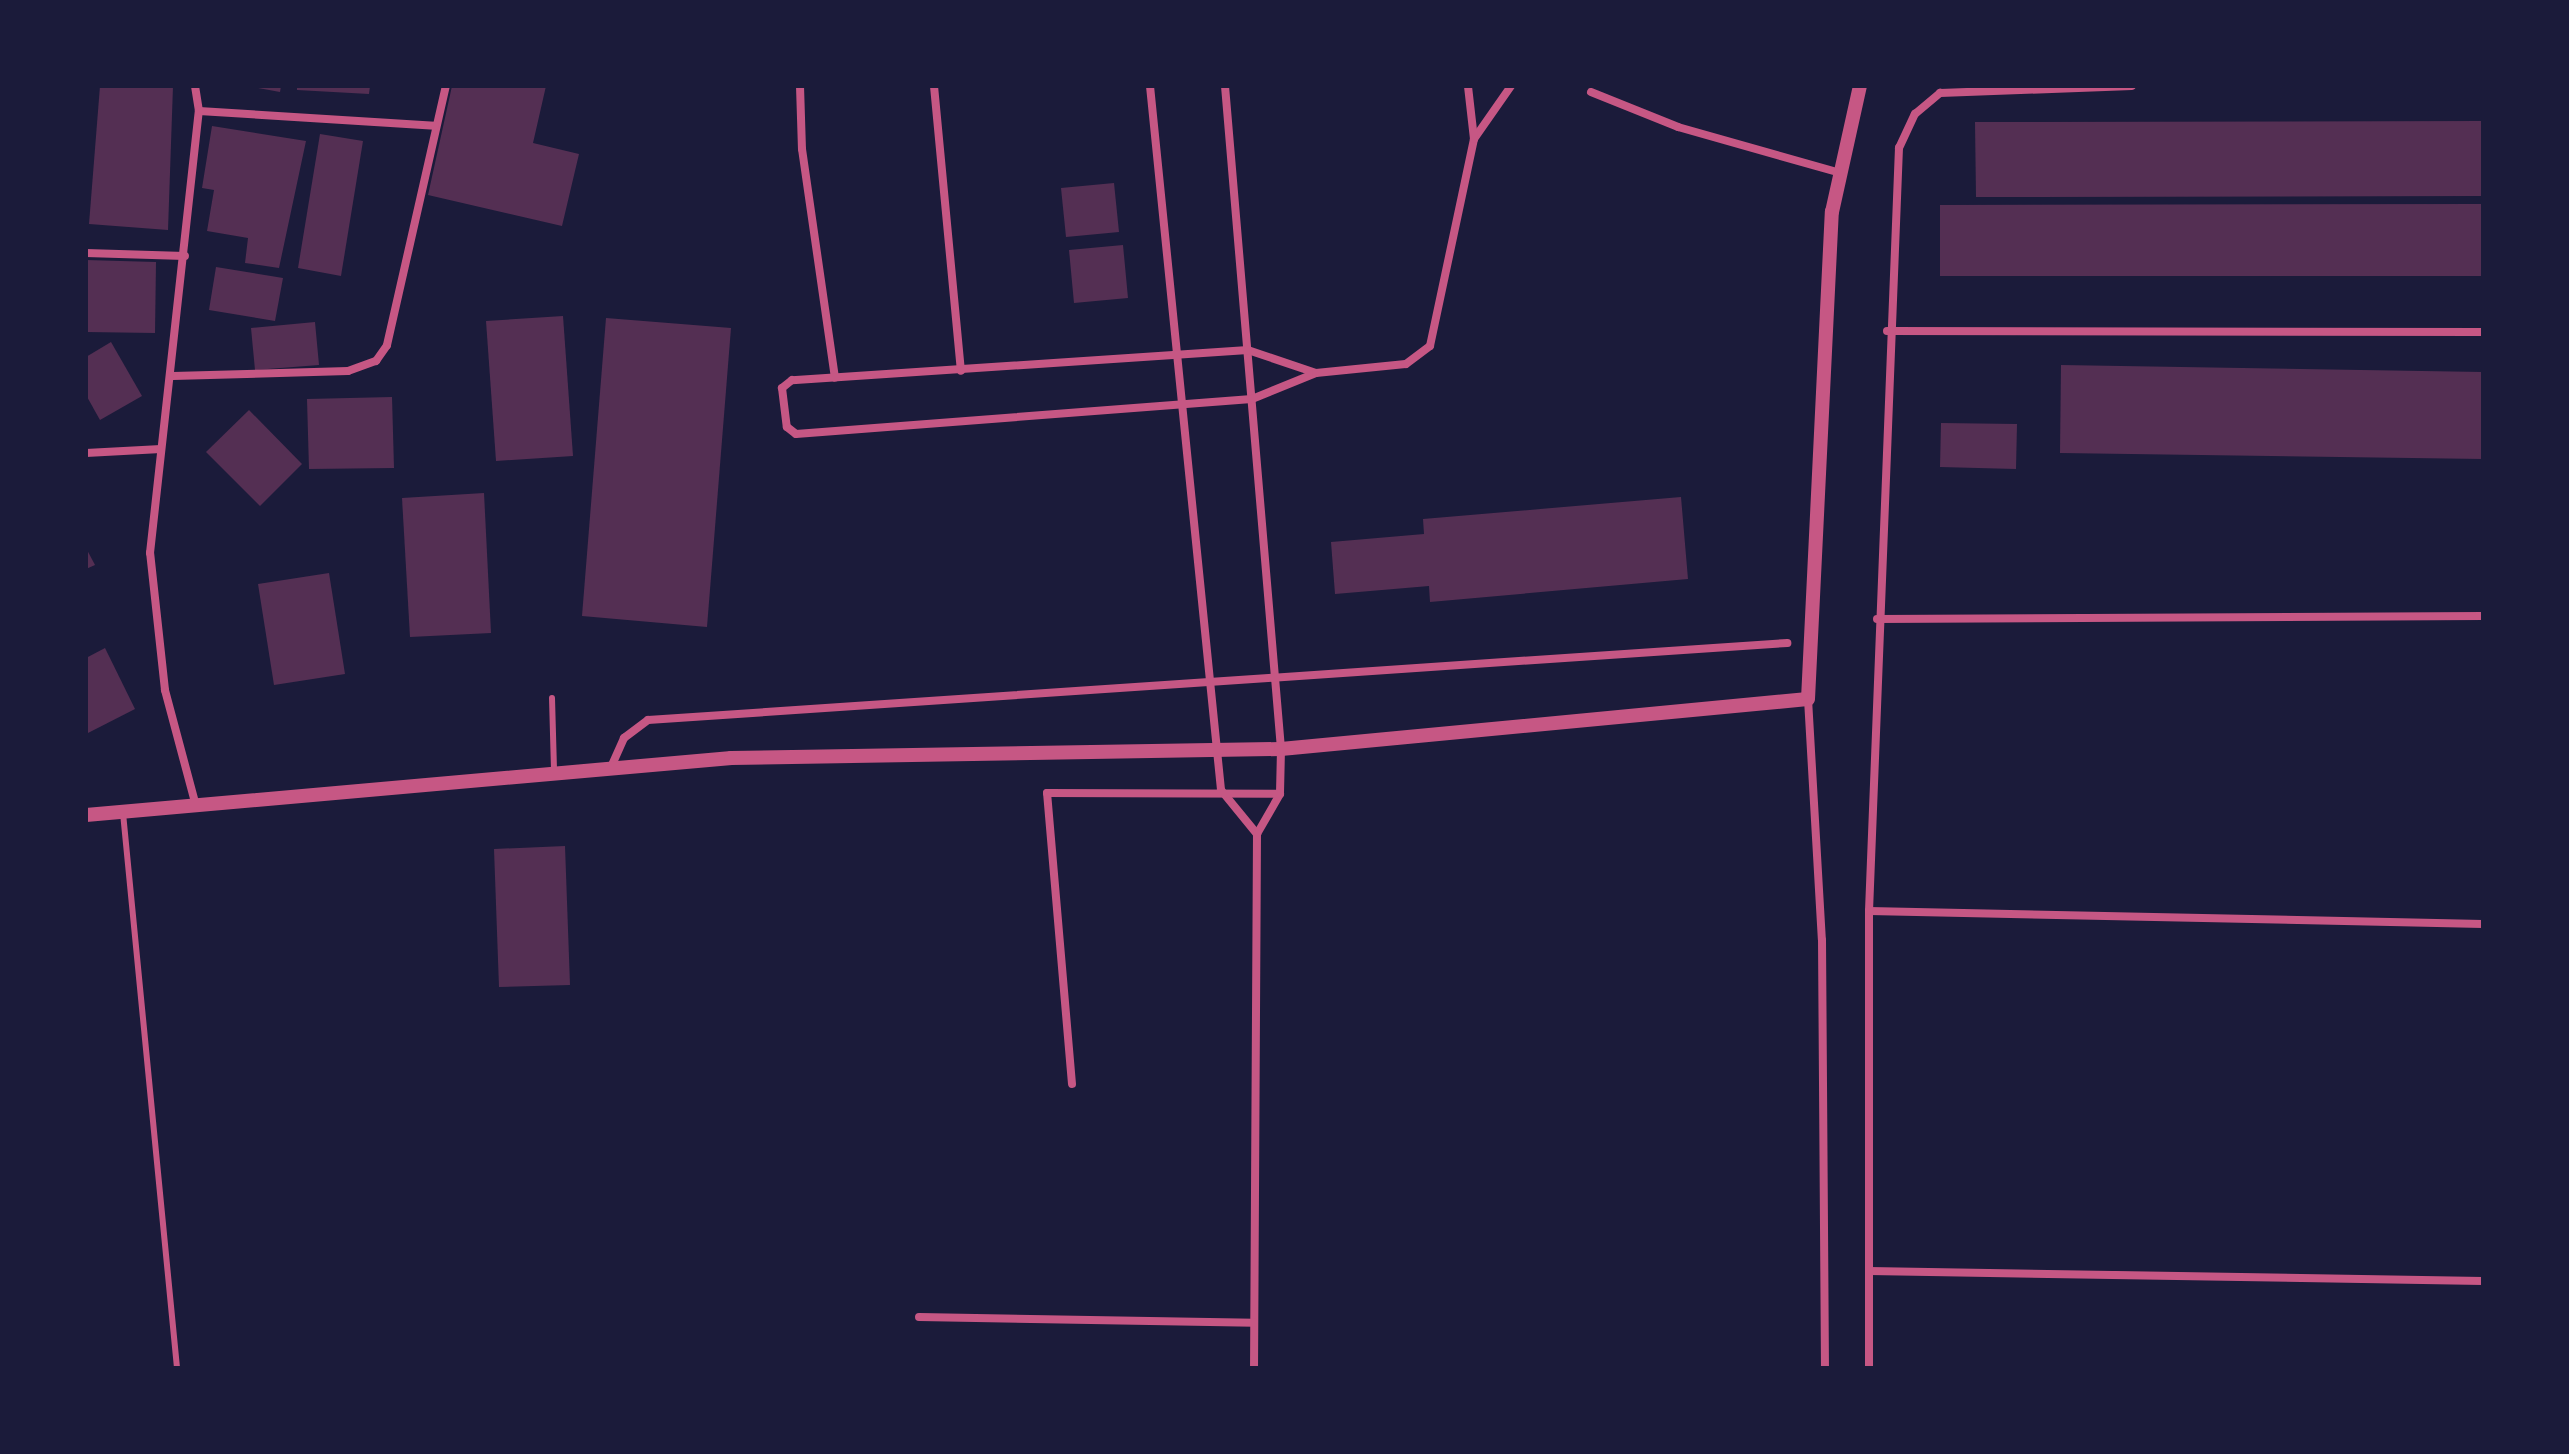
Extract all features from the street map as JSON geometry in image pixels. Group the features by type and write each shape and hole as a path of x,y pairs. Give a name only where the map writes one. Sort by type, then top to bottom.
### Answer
{"street":[{"path":"195,86 199,111 173,376 161,449 150,553 165,690 196,806"},
{"path":"173,376 348,371 376,361 387,345 446,86"},
{"path":"800,86 802,149 835,378"},
{"path":"934,86 961,371"},
{"path":"1150,86 1172,354 1213,686 1221,790 1257,834"},
{"path":"1225,86 1272,679 1281,749 1280,794 1257,834 1254,1368"},
{"path":"1316,373 1248,350 792,380 782,388 790,433 1252,399 1316,373 1406,364 1430,346 1474,139 1468,86"},
{"path":"1474,139 1511,86"},
{"path":"1825,1368 1822,940 1808,699 1832,212 1860,86"},
{"path":"1869,1368 1869,911 1887,331 1899,148 1915,114 1940,93 2132,86"},
{"path":"1591,92 1678,127 1841,173"},
{"path":"199,111 435,126"},
{"path":"86,253 185,256"},
{"path":"1887,331 2483,332"},
{"path":"86,453 161,449"},
{"path":"1877,619 2483,616"},
{"path":"612,765 624,738 648,720 1213,686 1272,679 1787,643"},
{"path":"86,815 554,768 1281,749 1808,699"},
{"path":"1072,1084 1045,797 1055,790 1221,790 1280,794"},
{"path":"1869,911 2483,924"},
{"path":"1869,1271 2483,1281"},
{"path":"919,1317 1254,1323"}],"lane":[{"path":"552,698 554,768"},
{"path":"123,813 177,1368"}],"building":[{"path":"100,86 173,86 168,230 89,224"},
{"path":"248,86 281,86 280,92"},
{"path":"297,86 370,86 369,94 297,90"},
{"path":"452,86 546,86 533,143 579,154 562,226 428,195"},
{"path":"2483,121 2483,196 1976,197 1975,122"},
{"path":"212,126 306,141 279,268 245,263 248,238 207,231 214,190 202,188"},
{"path":"320,134 363,141 341,276 298,268"},
{"path":"1114,183 1119,232 1066,237 1061,188"},
{"path":"2483,204 2483,276 1940,276 1940,205"},
{"path":"1123,245 1128,298 1074,303 1069,250"},
{"path":"86,260 156,262 155,333 86,332"},
{"path":"216,267 283,278 275,321 209,310"},
{"path":"563,316 573,456 496,461 486,321"},
{"path":"606,318 731,328 707,627 582,616"},
{"path":"315,322 319,365 255,370 251,328"},
{"path":"111,342 142,396 100,420 86,395 86,357"},
{"path":"2061,365 2483,372 2483,459 2060,453"},
{"path":"392,397 394,468 309,469 307,399"},
{"path":"249,410 302,464 260,506 206,452"},
{"path":"1941,423 2017,424 2016,469 1940,467"},
{"path":"484,493 491,633 410,637 402,498"},
{"path":"1681,497 1688,579 1430,602 1429,586 1335,594 1331,542 1424,534 1423,519"},
{"path":"86,548 95,565 86,569"},
{"path":"329,573 345,674 274,685 258,584"},
{"path":"105,648 135,709 86,734 86,658"},
{"path":"565,846 570,985 499,987 494,849"}]}
